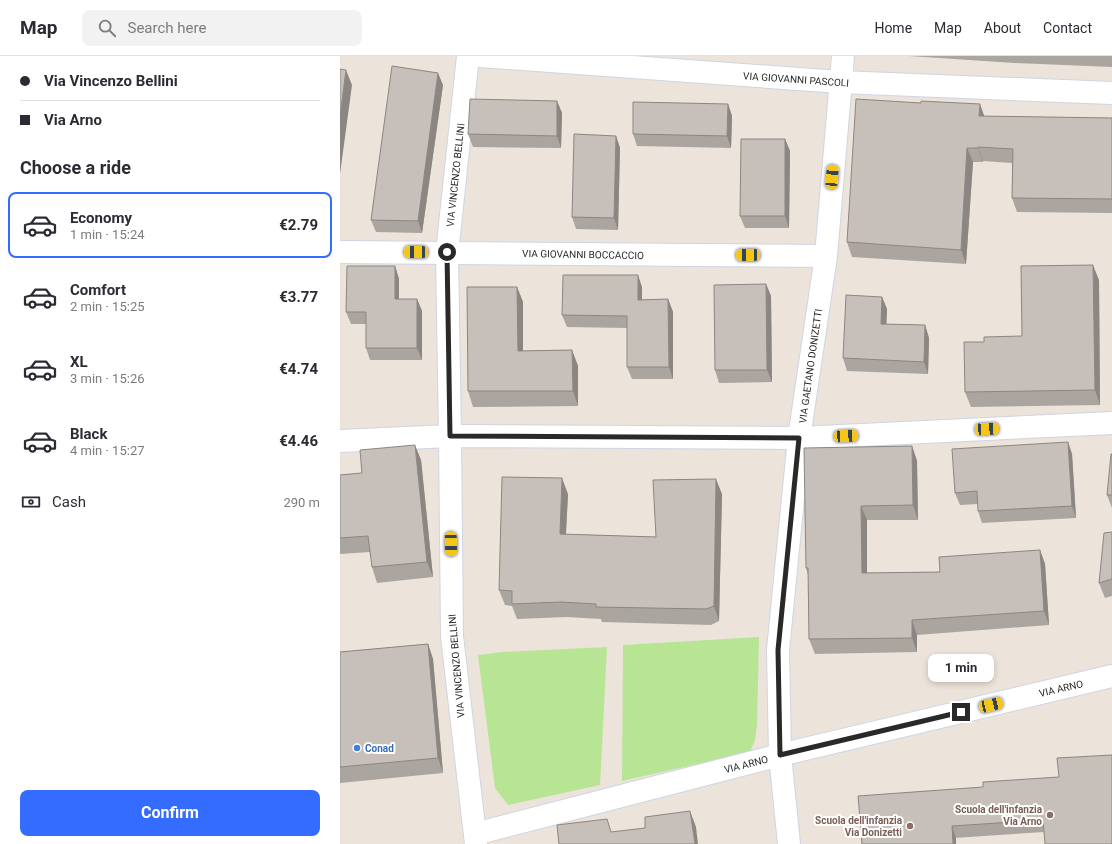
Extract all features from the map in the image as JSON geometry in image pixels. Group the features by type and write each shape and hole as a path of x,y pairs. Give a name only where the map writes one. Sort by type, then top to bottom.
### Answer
{"street":[{"name":"VIA VINCENZO BELLINI","path":"468,56 447,252 452,636 476,839"},
{"name":"VIA GIOVANNI PASCOLI","path":"480,56 840,82 1112,93"},
{"name":"VIA GAETANO DONIZETTI","path":"788,844 780,755 778,650 799,438 826,256 843,56"},
{"name":"VIA GIOVANNI BOCCACCIO","path":"340,252 826,256"},
{"path":"340,441 450,436 799,438 1112,423"},
{"name":"VIA ARNO","path":"476,839 780,755 1112,676"}],"green space":[{"path":"759,637 757,725 755,740 750,752 622,781 623,645"},
{"path":"607,647 600,785 508,805 495,788 478,655 502,652"}],"building":[{"path":"392,66 438,73 418,221 371,220"},
{"path":"340,69 346,70 340,116"},
{"path":"470,99 557,101 557,136 468,134"},
{"path":"856,99 921,103 921,101 980,104 979,116 1112,118 1112,199 1012,198 1013,149 978,147 967,148 961,250 847,242"},
{"path":"633,102 728,104 727,136 633,134"},
{"path":"574,134 616,136 614,218 572,217"},
{"path":"741,139 785,139 785,216 740,216"},
{"path":"1093,265 1095,390 965,392 964,342 984,342 984,337 1022,336 1021,266"},
{"path":"347,266 395,266 395,299 417,299 417,348 366,348 366,312 346,312"},
{"path":"563,275 638,275 638,300 668,299 669,367 627,367 627,316 562,315"},
{"path":"766,284 767,370 715,370 714,285"},
{"path":"467,287 517,287 518,351 572,350 573,391 468,391"},
{"path":"846,295 882,297 881,324 925,325 924,362 843,358"},
{"path":"1068,442 1072,506 978,511 977,491 955,493 952,449"},
{"path":"415,445 427,562 372,567 368,536 340,538 340,475 362,473 360,450"},
{"path":"912,446 913,505 861,506 862,573 940,572 939,557 1040,550 1044,611 912,620 912,638 809,639 804,448"},
{"path":"1111,454 1112,495 1107,495"},
{"path":"502,477 562,478 560,534 656,537 653,480 716,479 714,606 706,609 596,607 596,604 561,602 512,604 512,591 499,590"},
{"path":"1112,532 1112,579 1099,583 1104,533"},
{"path":"428,644 438,758 340,767 340,652"},
{"path":"1112,755 1112,844 1045,844 1043,820 952,826 953,844 862,844 858,796 983,787 983,782 1059,777 1057,758"},
{"path":"690,811 695,844 559,844 557,825 607,819 611,832 645,828 645,817"}],"place":[{"name":"Conad","path":"357,748"},
{"name":"Scuola dell'infanzia Via Arno","path":"1050,815"},
{"name":"Scuola dell'infanzia Via Donizetti","path":"910,826"}],"route":[{"path":"447,252 450,436 799,438 778,650 780,755 961,712"}]}
